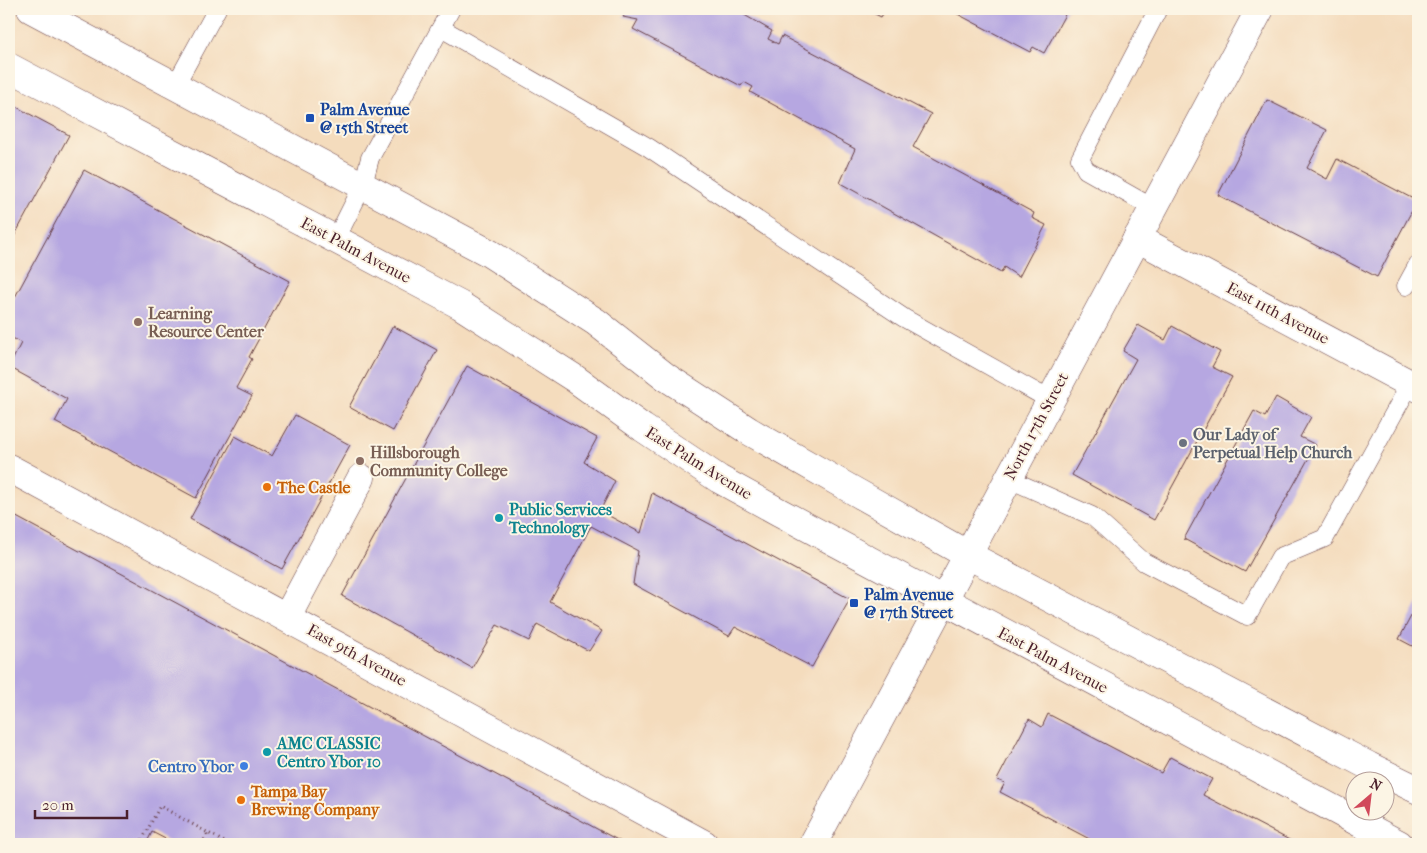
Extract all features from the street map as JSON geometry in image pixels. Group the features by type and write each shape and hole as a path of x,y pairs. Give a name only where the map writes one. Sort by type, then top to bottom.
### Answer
{"street":[{"path":"31,9 176,84 489,253 596,322 666,377 749,431 968,555 1418,790"},
{"name":"North 17th Street","path":"813,844 1260,9"},
{"name":"East Palm Avenue","path":"9,67 460,305 574,378 643,428 719,479 943,601 1399,844"},
{"name":"East 11th Avenue","path":"1137,238 1414,386"},
{"name":"East 9th Avenue","path":"9,468 704,844"},
{"path":"287,617 361,478"}],"lane":[{"path":"176,84 217,9"},
{"path":"336,239 363,185 370,158 451,9"},
{"path":"1153,208 1086,170 1080,159 1158,9"},
{"path":"440,28 648,148 904,318 1050,400"},
{"path":"1406,286 1418,264"},
{"path":"1009,479 1092,516 1144,562 1247,616 1280,557 1325,538 1414,386"}],"path":[{"path":"140,844 160,806 228,844"},
{"path":"202,844 208,833"}],"building":[{"path":"628,9 734,9 772,31 768,39 778,44 782,36 931,114 913,147 1034,213 1032,218 1046,225 1019,277 1004,267 1001,273 840,183 855,149 750,92 753,87 744,82 741,86 633,29 638,20 623,17"},
{"path":"865,9 886,9 881,17"},
{"path":"948,9 1068,9 1044,53 1033,47 1030,52"},
{"path":"1267,100 1327,130 1307,168 1327,179 1337,159 1417,201 1377,277 1218,195"},
{"path":"9,103 69,135 10,244 9,243"},
{"name":"Learning Resource Center","path":"84,170 290,281 249,357 252,359 236,388 252,396 196,498 55,422 67,399 9,367 21,343 9,336 9,308"},
{"path":"1138,325 1165,340 1172,326 1220,352 1212,367 1232,377 1154,520 1072,475 1136,359 1123,351"},
{"path":"393,326 437,350 393,431 349,407"},
{"name":"Public Services Technology","path":"467,366 597,438 584,462 615,481 600,511 641,533 652,493 850,599 812,667 735,627 729,636 633,584 638,551 591,526 550,602 602,631 589,651 537,624 529,641 497,625 472,668 342,596"},
{"path":"1276,397 1311,417 1300,437 1316,445 1245,572 1184,539 1254,411 1265,417"},
{"name":"The Castle","path":"295,415 350,445 282,569 190,519 235,436 272,456"},
{"name":"Centro Ybor","path":"9,513 625,844 175,844 152,832 146,844 24,844 9,836"},
{"path":"1418,603 1418,649 1399,639"},
{"path":"1048,714 1161,773 1170,757 1212,779 1203,795 1297,844 1099,844 1000,792 1005,783 997,780 1029,719 1042,727"}],"place":[{"name":"Palm Avenue @ 15th Street","path":"310,118"},
{"name":"Learning Resource Center","path":"138,322"},
{"name":"Our Lady of Perpetual Help Church","path":"1183,443"},
{"name":"Hillsborough Community College","path":"360,461"},
{"name":"The Castle","path":"267,487"},
{"name":"Public Services Technology","path":"499,518"},
{"name":"Palm Avenue @ 17th Street","path":"854,603"},
{"name":"AMC CLASSIC Centro Ybor 10","path":"267,752"},
{"name":"Centro Ybor","path":"244,766"},
{"name":"Tampa Bay Brewing Company","path":"241,800"}]}
